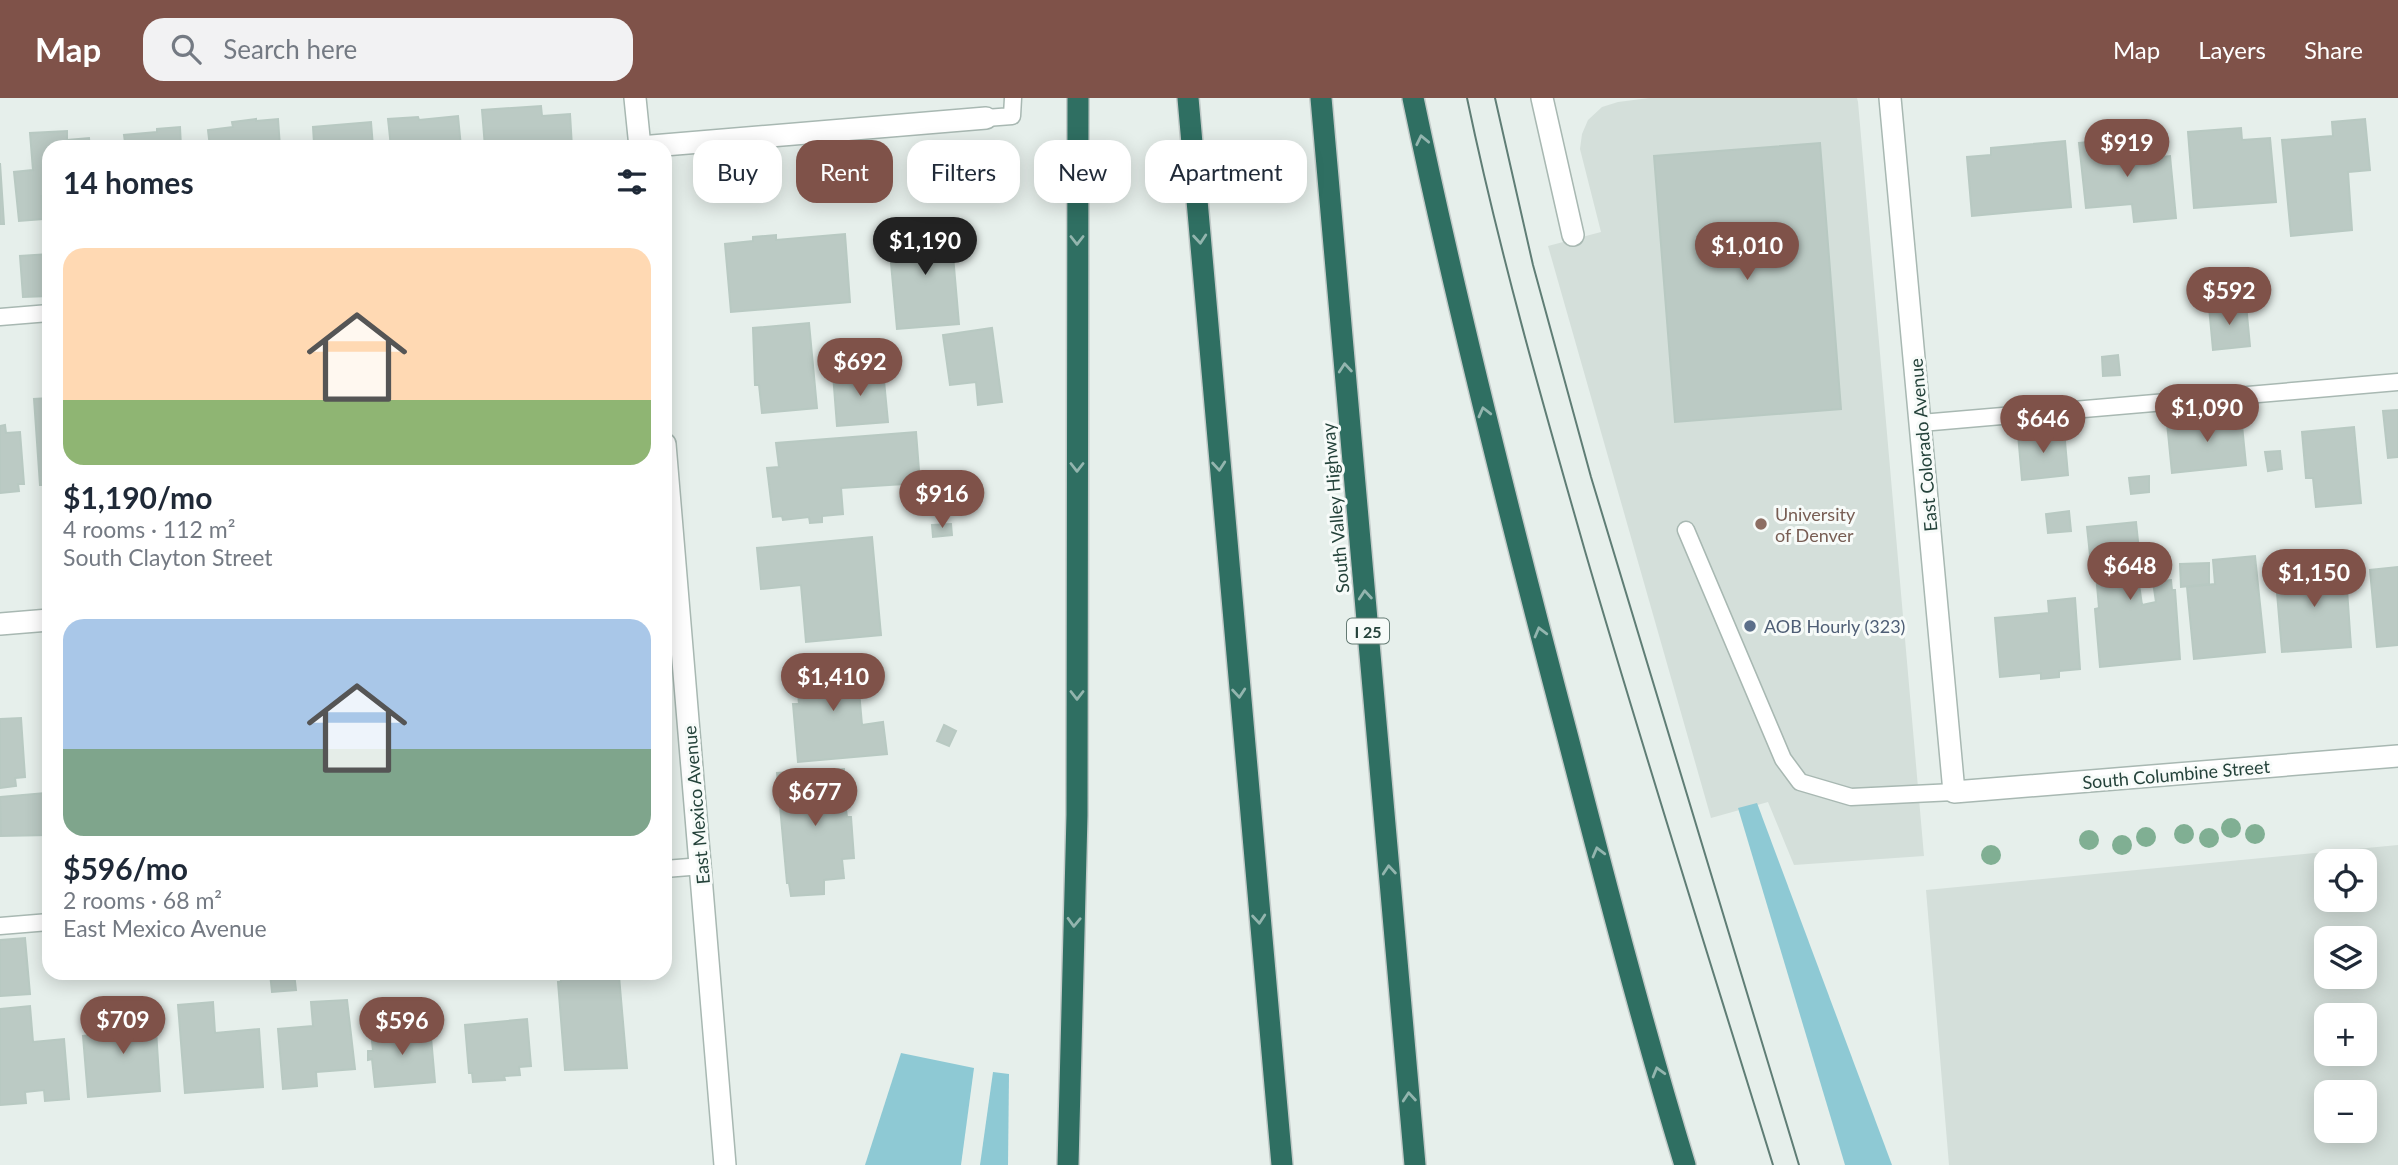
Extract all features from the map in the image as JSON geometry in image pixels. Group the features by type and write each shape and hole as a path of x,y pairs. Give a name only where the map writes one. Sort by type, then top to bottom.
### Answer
{"highway":[{"path":"1068,1165 1077,815 1078,98"},
{"path":"1188,98 1282,1165"},
{"name":"South Valley Highway","path":"1321,98 1415,1165"},
{"path":"1413,98 1448,263 1508,512 1630,973 1684,1165"}],"street":[{"path":"635,98 639,140"},
{"path":"1542,98 1573,235"},
{"name":"East Colorado Avenue","path":"1890,98 1954,792"},
{"path":"672,144 986,118"},
{"name":"East Mexico Avenue","path":"672,585 702,866 725,1165"},
{"path":"0,624 42,621"},
{"name":"South Columbine Street","path":"1954,792 2398,757"}],"lane":[{"path":"986,118 1012,116 1013,98"},
{"path":"0,317 42,314"},
{"path":"1921,423 2398,382"},
{"path":"1686,530 1783,759 1800,782 1851,797 1954,792"},
{"path":"672,868 702,866"},
{"path":"0,926 42,923"}],"shaded area":[{"name":"University of Denver","path":"1649,98 1857,98 1924,856 1794,865 1768,802 1711,818 1548,246 1601,232 1580,149 1588,120 1602,107"},
{"path":"2398,845 2398,1165 1949,1165 1926,890 2314,853 2314,912 2377,912 2377,849 2356,849"}],"water":[{"path":"1757,803 1892,1165 1845,1165 1738,808"},
{"path":"901,1053 974,1068 961,1165 865,1165"},
{"path":"993,1072 1009,1074 1008,1165 980,1165"}],"building":[{"path":"541,106 542,116 570,114 572,140 484,140 482,110"},
{"path":"458,116 460,140 390,140 388,119 418,117 419,120"},
{"path":"278,119 280,140 209,140 208,130 233,127 232,122"},
{"path":"2365,119 2370,170 2348,172 2352,230 2291,236 2282,140 2333,136 2332,122"},
{"path":"371,122 372,140 314,140 313,127"},
{"path":"180,127 181,140 125,140 124,135 157,132 157,129"},
{"path":"2241,128 2242,140 2270,138 2276,202 2194,208 2188,132"},
{"path":"67,131 67,140 42,140 42,219 19,221 14,172 33,170 30,133"},
{"path":"2131,138 2132,148 2143,147 2144,159 2170,156 2176,218 2134,222 2132,204 2086,208 2079,143"},
{"path":"2065,141 2071,207 1972,216 1967,157 1991,155 1991,148"},
{"path":"1820,143 1841,409 1675,422 1654,156"},
{"path":"0,163 4,224 0,224"},
{"path":"950,221 959,324 897,329 889,241 913,239 911,224"},
{"path":"845,234 850,302 731,312 725,244 776,235 776,240"},
{"path":"42,254 42,296 23,297 20,256"},
{"path":"2246,304 2250,346 2213,350 2209,307"},
{"path":"809,323 817,408 762,413 759,385 755,385 753,328"},
{"path":"992,328 1002,402 978,405 976,382 950,385 943,335"},
{"path":"2118,355 2120,375 2103,376 2102,357"},
{"path":"883,370 888,422 837,426 833,374"},
{"path":"42,398 42,485 40,485 34,399"},
{"path":"2398,410 2398,457 2388,458 2383,411"},
{"path":"2241,415 2246,465 2172,473 2167,423"},
{"path":"5,425 6,433 20,432 24,484 18,484 19,491 0,493 0,426"},
{"path":"2354,427 2361,503 2316,507 2313,478 2306,478 2302,432"},
{"path":"2064,430 2068,475 2022,480 2018,434"},
{"path":"916,432 920,483 841,488 843,514 822,516 822,522 810,523 809,517 783,520 782,516 773,517 767,468 779,467 776,443"},
{"path":"2280,451 2282,469 2268,471 2265,452"},
{"path":"2149,476 2149,492 2131,494 2129,478"},
{"path":"2069,511 2071,531 2048,533 2046,514"},
{"path":"2136,522 2141,570 2137,571 2142,605 2156,602 2153,582 2171,580 2172,590 2175,590 2180,659 2100,667 2095,609 2099,608 2096,574 2092,574 2087,527"},
{"path":"951,524 952,535 933,537 932,525"},
{"path":"872,537 881,635 806,642 801,585 761,589 757,548"},
{"path":"2255,556 2265,652 2194,659 2187,587 2215,584 2213,560"},
{"path":"2334,561 2336,576 2346,575 2351,647 2282,652 2276,581 2298,579 2297,564"},
{"path":"2209,563 2209,584 2181,587 2180,564"},
{"path":"2398,567 2398,645 2377,647 2370,570"},
{"path":"2075,598 2080,669 2059,671 2059,677 2041,679 2041,673 2000,677 1995,618 2049,613 2048,601"},
{"path":"856,656 862,725 883,722 887,754 798,762 793,704 799,704 795,662"},
{"path":"21,718 25,777 15,778 16,786 0,788 0,719"},
{"path":"944,725 956,731 949,746 937,741"},
{"path":"844,769 845,790 850,790 852,803 845,803 847,817 851,817 854,858 842,859 844,878 824,880 824,894 791,896 787,883 777,773"},
{"path":"42,793 42,835 1,836 0,797"},
{"path":"25,938 30,994 0,996 0,940"},
{"path":"271,980 295,980 296,990 272,992"},
{"path":"619,980 627,1068 565,1070 558,982"},
{"path":"347,1000 355,1069 316,1072 317,1086 283,1089 278,1029 313,1026 311,1002"},
{"path":"213,1002 215,1033 259,1029 263,1087 185,1093 178,1005"},
{"path":"30,1006 33,1042 64,1039 69,1099 45,1101 44,1090 25,1092 26,1103 0,1105 0,1009"},
{"path":"149,1006 151,1031 156,1030 160,1091 88,1097 83,1036 112,1033 110,1010"},
{"path":"527,1019 531,1066 519,1067 520,1075 504,1076 505,1080 473,1082 472,1073 469,1073 465,1025"},
{"path":"430,1026 435,1082 375,1087 372,1059 368,1060 368,1051 373,1051 371,1031"}],"tram line":[{"path":"1467,98 1507,269 1585,551 1773,1165"},
{"path":"1495,98 1533,265 1591,477 1799,1165"}],"place":[{"name":"University of Denver","path":"1761,524"},
{"name":"AOB Hourly (323)","path":"1750,626"}]}
